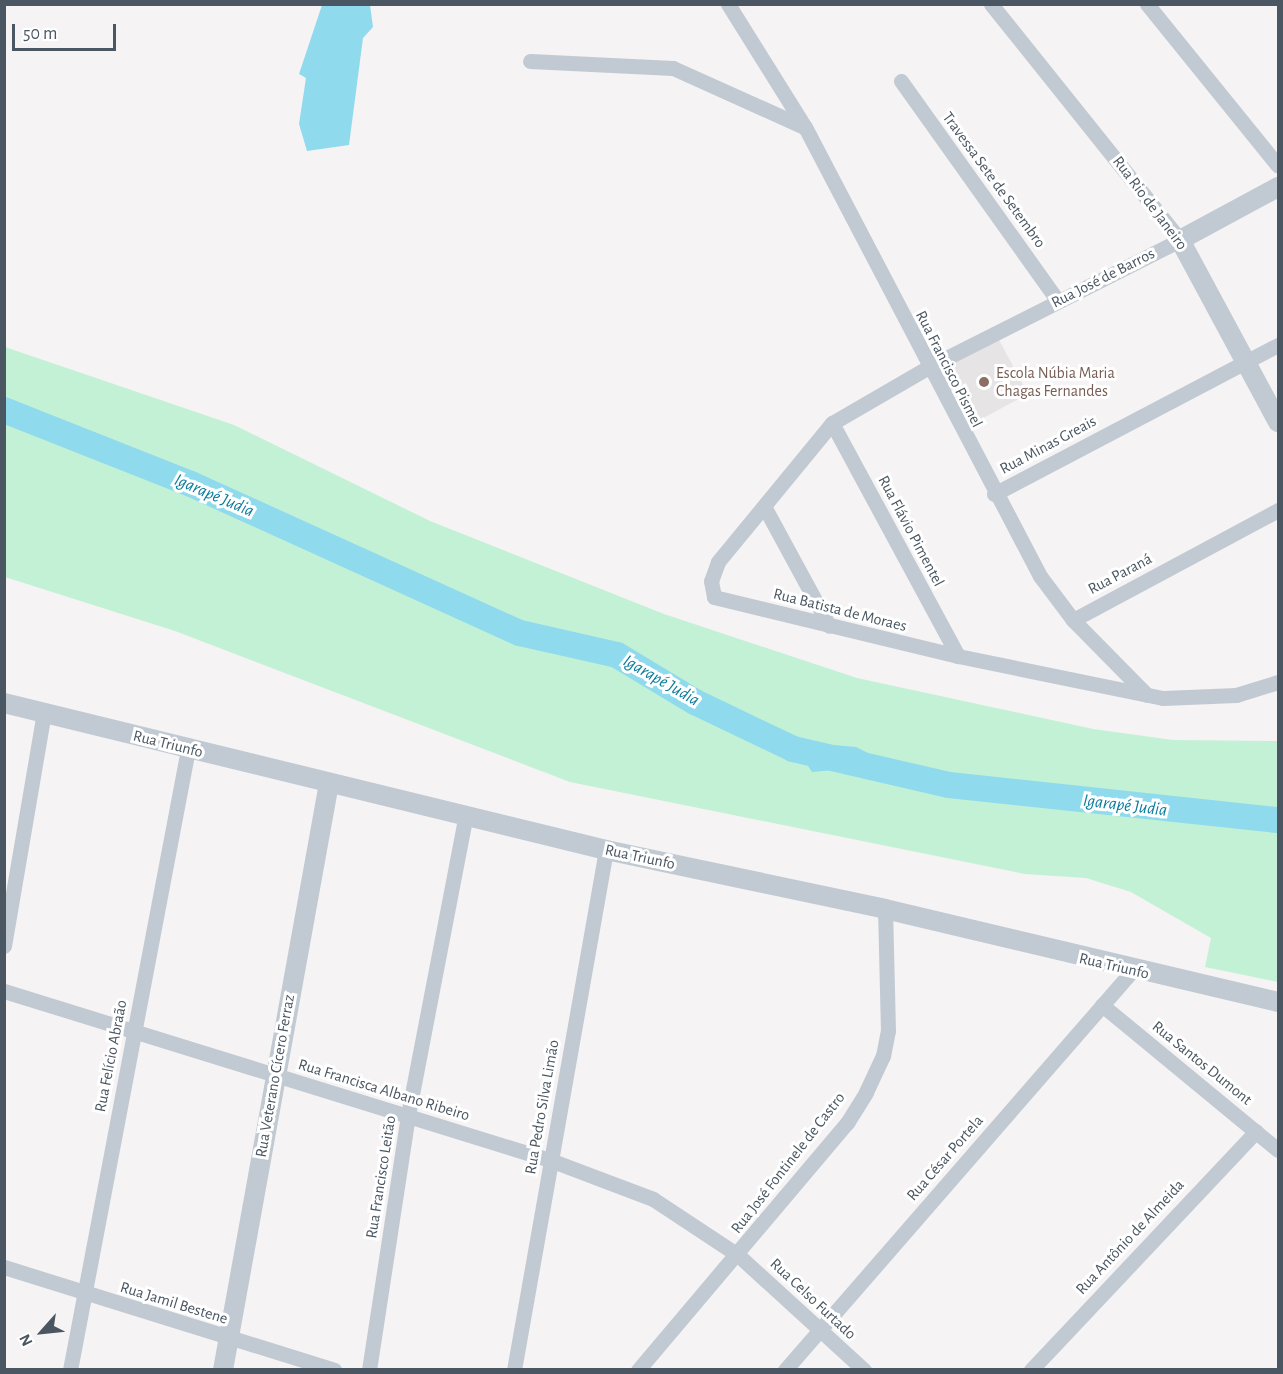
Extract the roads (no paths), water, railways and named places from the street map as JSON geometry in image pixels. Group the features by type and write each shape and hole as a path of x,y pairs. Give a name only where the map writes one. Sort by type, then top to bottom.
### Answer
{"street":[{"name":"Rua Francisco Pismel","path":"728,4 805,127 927,368 994,494 1040,576 1073,620"},
{"name":"Rua Rio de Janeiro","path":"991,4 1180,240 1278,422"},
{"path":"1147,4 1278,166"},
{"path":"530,61 674,68 775,109 805,127"},
{"name":"Travessa Sete de Setembro","path":"901,81 1058,301"},
{"name":"Rua José de Barros","path":"927,368 1180,240 1278,187"},
{"name":"Rua Minas Greais","path":"994,494 1278,345"},
{"name":"Rua Batista de Moraes","path":"927,368 832,423 765,508 718,562 711,581 714,597 958,656 1147,696 1225,696 1278,682"},
{"name":"Rua Flávio Pimentel","path":"832,423 958,656"},
{"path":"765,508 829,626"},
{"name":"Rua Paraná","path":"1073,620 1278,510"},
{"path":"1073,620 1147,696"},
{"name":"Rua Triunfo","path":"4,703 606,850 885,909 1132,970 1278,1002"},
{"path":"4,946 44,713"},
{"name":"Rua Felício Abraão","path":"70,1370 188,749"},
{"name":"Rua Veterano Cícero Ferraz","path":"223,1370 329,783"},
{"name":"Rua Francisco Leitão","path":"369,1370 408,1115 466,815"},
{"name":"Rua Pedro Silva Limão","path":"514,1370 606,850"},
{"name":"Rua José Fontinele de Castro","path":"638,1370 738,1255 847,1123 883,1056 888,1004 885,909"},
{"name":"Rua César Portela","path":"785,1370 1132,970"},
{"name":"Rua Francisca Albano Ribeiro","path":"4,991 134,1029 275,1076 550,1160 653,1199 738,1255"},
{"name":"Rua Santos Dumont","path":"1102,1005 1278,1150"},
{"name":"Rua Antônio de Almeida","path":"1031,1370 1256,1131"},
{"name":"Rua Celso Furtado","path":"738,1255 864,1370"},
{"name":"Rua Jamil Bestene","path":"4,1267 85,1295 334,1370"}],"water":[{"path":"322,5 370,5 373,27 363,38 349,145 307,151 299,124 306,78 299,74"},
{"path":"811,743 856,747 892,765 895,775 867,767 812,772 803,758"}],"waterway":[{"name":"Igarapé Judia","path":"4,410 191,484 520,633 617,655 695,702 793,749 949,785 1278,820"}],"place":[{"name":"Escola Núbia Maria Chagas Fernandes","path":"984,382"}]}
